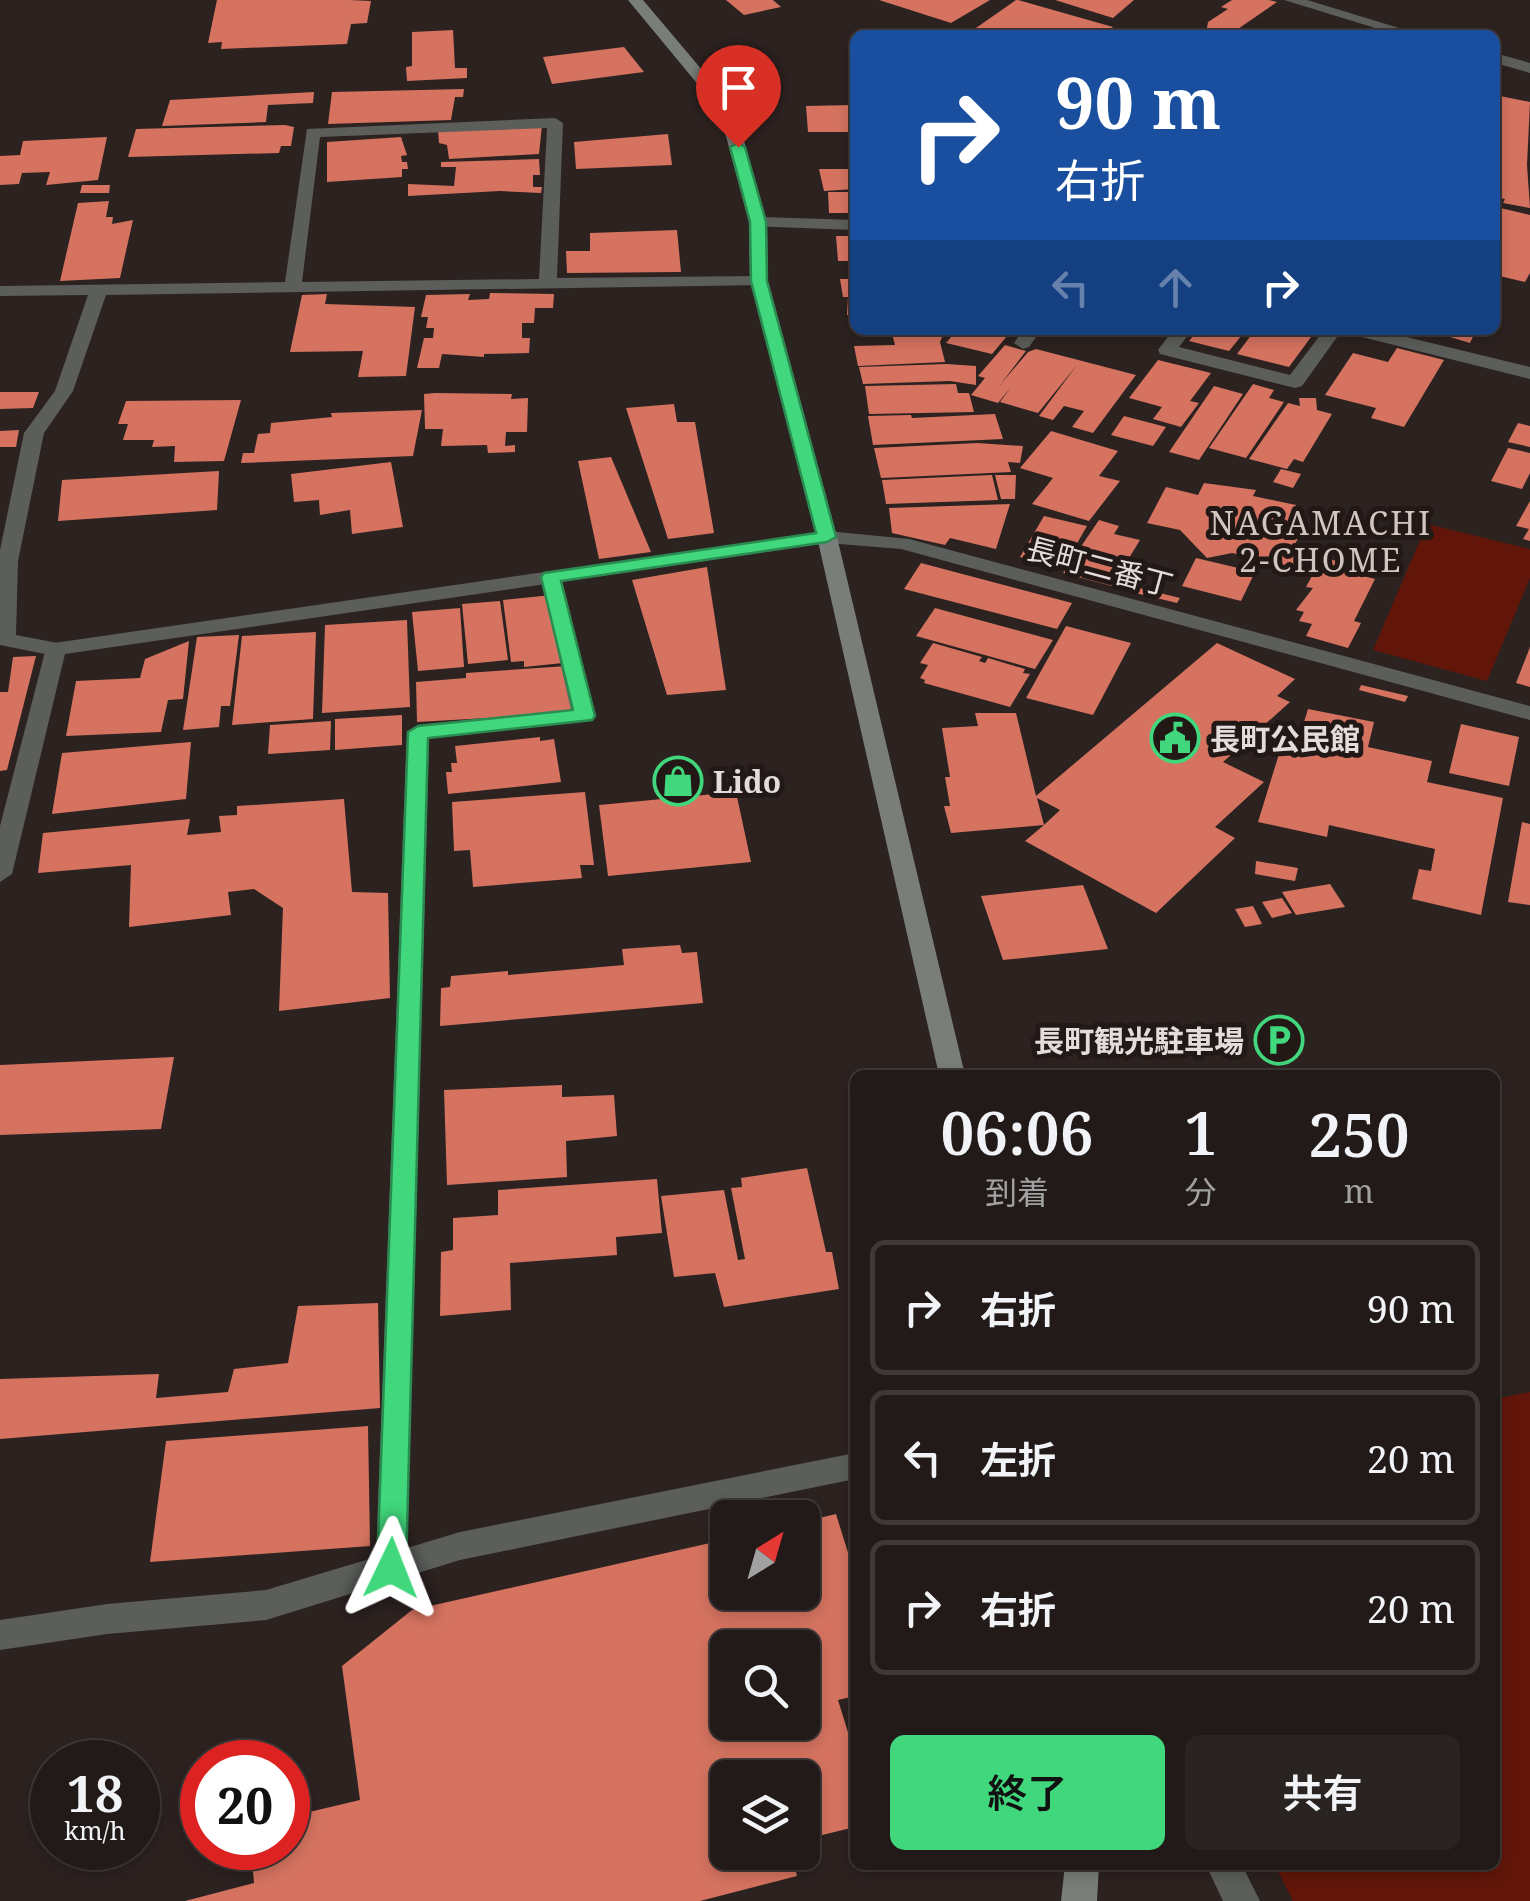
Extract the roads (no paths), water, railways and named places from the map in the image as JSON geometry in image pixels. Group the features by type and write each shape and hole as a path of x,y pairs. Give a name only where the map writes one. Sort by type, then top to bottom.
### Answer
{"street":[{"path":"634,0 727,110 758,222 759,281 827,537 951,1070"},
{"path":"1291,0 1396,30"},
{"path":"1500,59 1530,68"},
{"path":"293,286 313,132 555,123 548,284"},
{"path":"758,222 850,224"},
{"path":"0,291 759,281"},
{"path":"4,607 8,560 34,433 64,391 98,288"},
{"path":"1179,335 1167,350 1296,382 1329,335"},
{"path":"1408,336 1530,373"},
{"name":"長町二番丁","path":"4,607 6,640 55,648 827,537 902,543 1530,713"},
{"path":"391,1568 418,732 584,716 551,577"},
{"path":"0,874 55,648"},
{"path":"0,1635 107,1619 266,1605 460,1546 850,1467"},
{"path":"1080,1901 1082,1870"},
{"path":"1226,1870 1242,1901"}],"place":[{"name":"長町公民館","path":"1175,738"},
{"name":"Lido","path":"678,781"},
{"name":"長町観光駐車場","path":"1279,1040"}],"district":[{"name":"NAGAMACHI 2-CHOME","path":"1321,540"}]}
